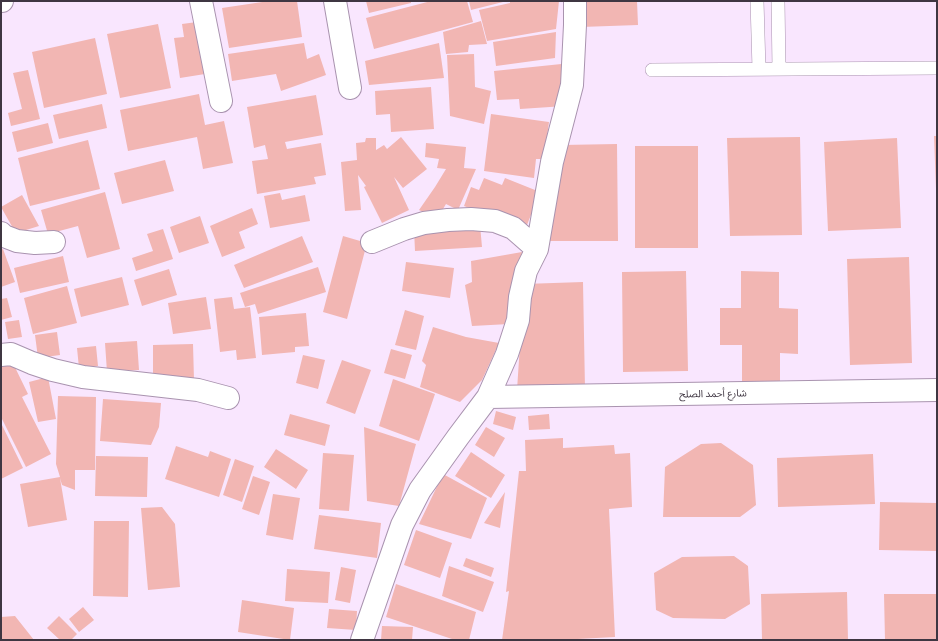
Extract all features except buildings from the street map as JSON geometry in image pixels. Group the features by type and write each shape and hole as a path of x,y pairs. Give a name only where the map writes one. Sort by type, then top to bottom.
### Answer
{"street":[{"path":"201,1 221,101"},
{"path":"335,1 350,88"},
{"path":"362,640 402,525 420,490 488,397 507,354 518,320 520,297 526,271 537,249 552,162 572,85 575,26 574,1"},
{"path":"372,242 404,229 424,223 471,219 495,221 513,228 537,249"},
{"path":"1,233 4,236 17,241 36,243 54,242"},
{"path":"1,355 11,354 53,370 83,377 198,390 228,398"},
{"name":"شارع أحمد الصلح","path":"488,397 937,390"}],"lane":[{"path":"757,1 759,69"},
{"path":"778,1 779,69"},
{"path":"652,70 937,68"}]}
